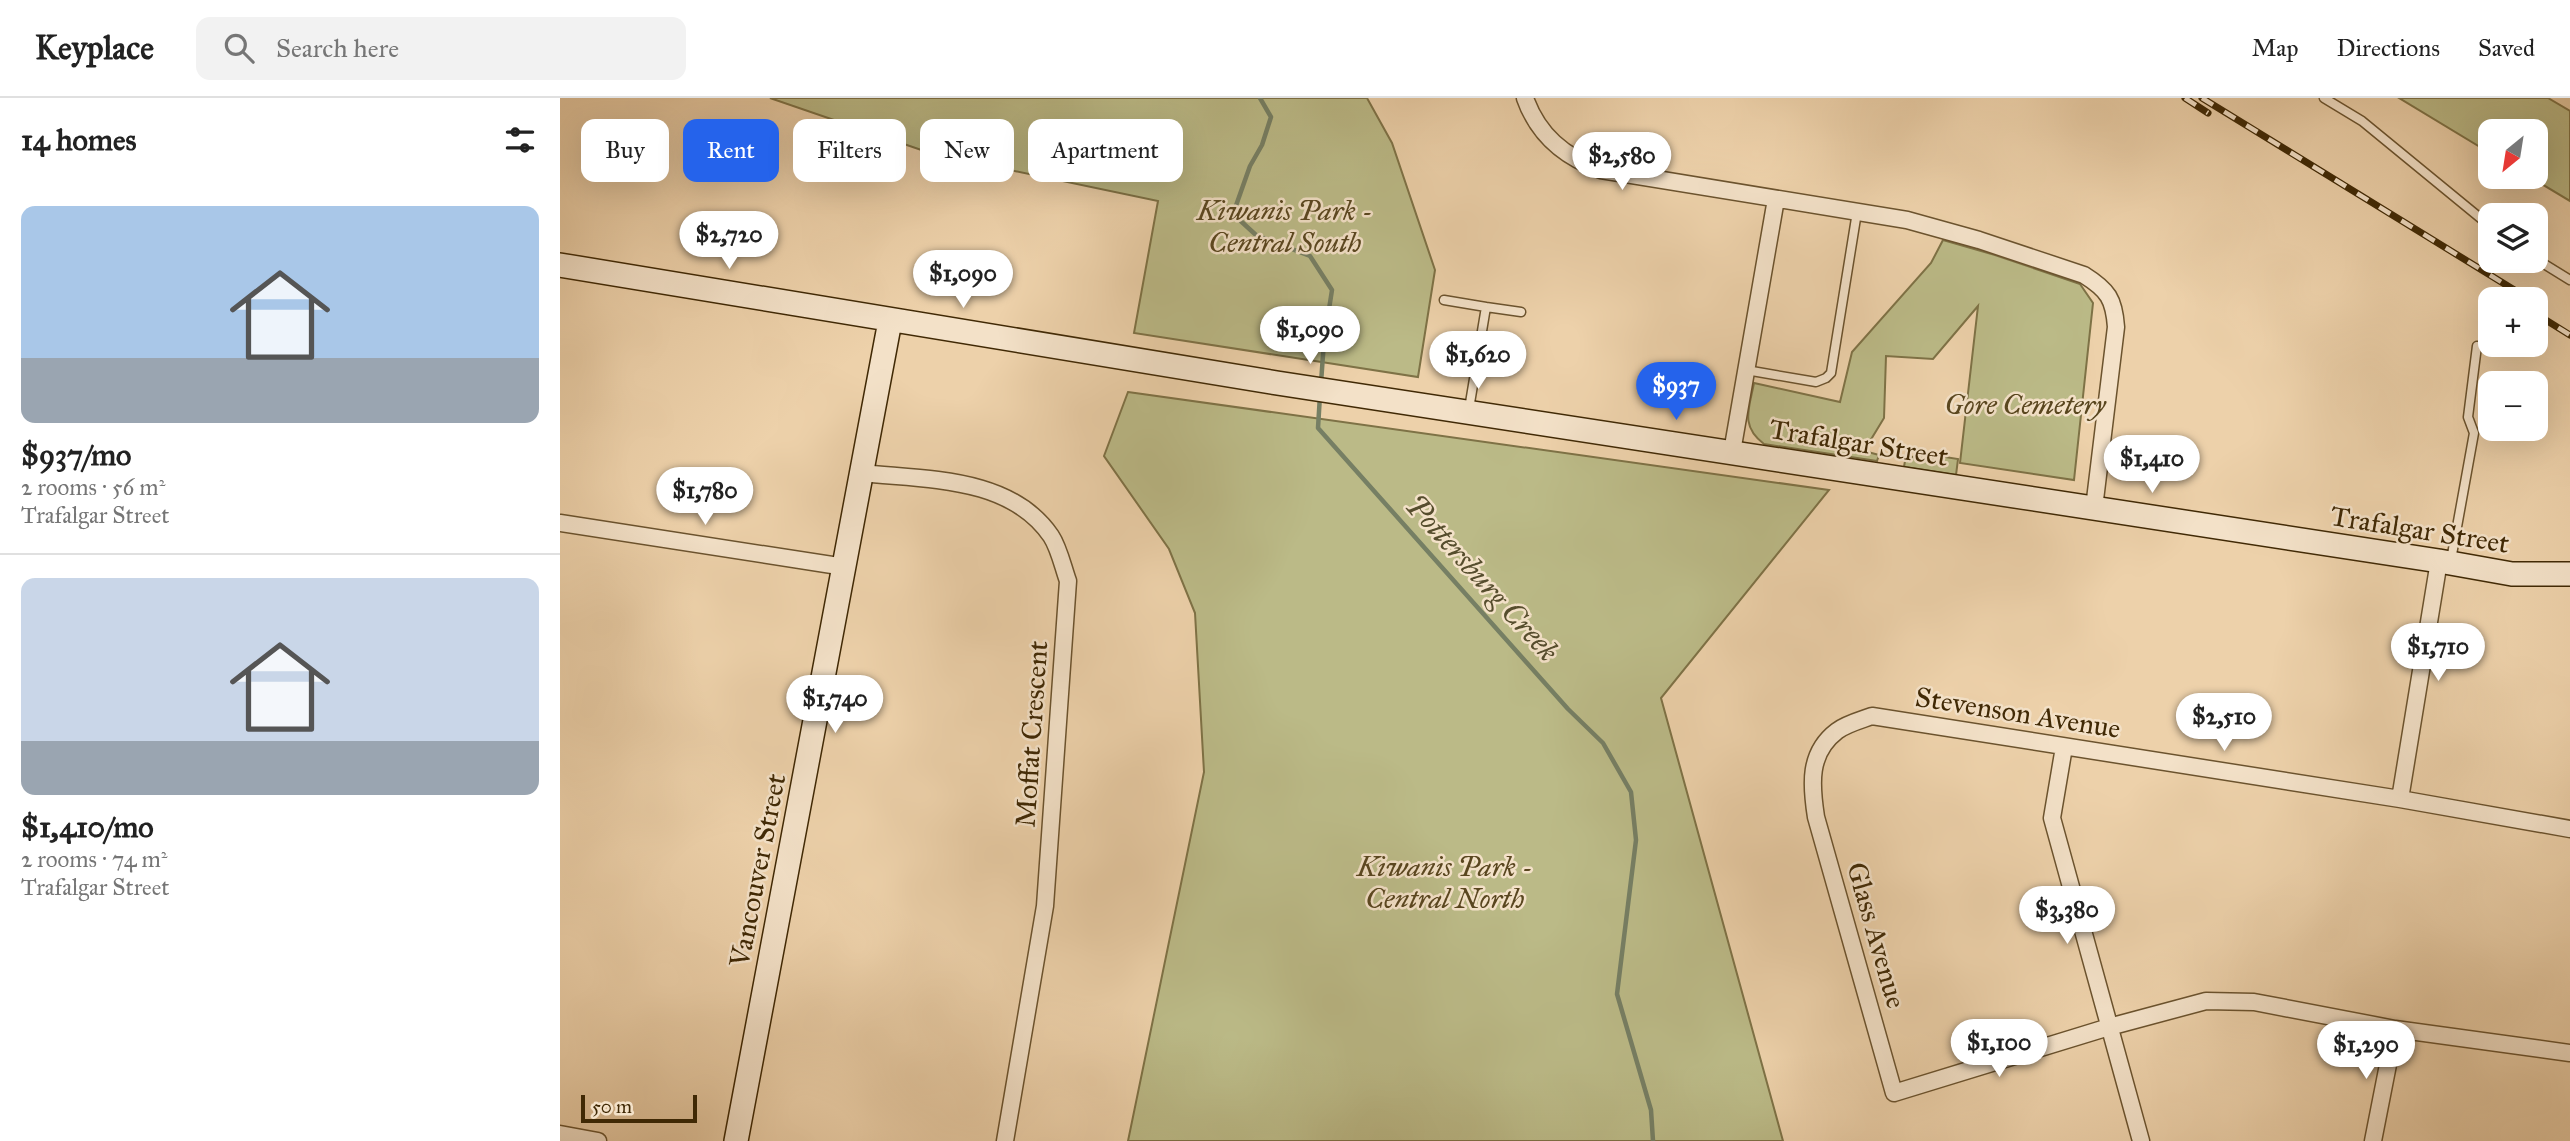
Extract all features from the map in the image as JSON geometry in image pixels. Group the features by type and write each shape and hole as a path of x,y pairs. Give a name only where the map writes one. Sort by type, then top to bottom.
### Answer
{"main road":[{"name":"Trafalgar Street","path":"560,265 1337,393 2512,574 2570,574"},
{"name":"Vancouver Street","path":"736,1141 890,321"}],"street":[{"path":"1525,98 1546,136 1567,155 1601,170 1907,219 2084,275 2106,292 2115,309 2116,327 2094,508"},
{"path":"1732,452 1776,199"},
{"name":"Moffat Crescent","path":"862,473 951,483 990,491 1024,507 1052,537 1068,582 1045,906 1005,1141"},
{"path":"560,523 845,567"},
{"path":"2400,799 2444,562"},
{"name":"Stevenson Avenue","path":"1872,716 2400,799 2570,829"},
{"name":"Glass Avenue","path":"1872,716 1838,730 1819,749 1811,784 1816,817 1894,1093 2109,1027 2206,1001 2253,1002 2395,1029 2570,1053"},
{"path":"2064,747 2052,818 2141,1141"},
{"path":"2374,1141 2395,1029"},
{"path":"560,1134 598,1141"}],"lane":[{"path":"2324,98 2361,121 2478,216"},
{"path":"1746,370 1816,382 1831,373 1857,212"},
{"path":"2548,266 2570,280"},
{"path":"1444,300 1521,312"},
{"path":"1468,412 1486,307"},
{"path":"2444,562 2473,433 2468,417 2477,346"}],"green space":[{"name":"Kiwanis Park - Central South","path":"770,98 1367,98 1392,143 1435,270 1418,377 1134,333 1158,201 1067,182 1183,182 1183,119 1028,119 1028,174 1014,171 1014,119 920,119 920,150 906,145 906,119 831,119"},
{"path":"2399,98 2548,98 2570,111 2570,201 2548,188 2548,119 2478,119 2478,146"},
{"name":"Gore Cemetery","path":"1943,240 2080,284 2093,303 2074,480 1960,463 1978,306 1933,359 1886,356 1884,418 1864,451 1879,455 1877,461 1764,444 1752,431 1748,416 1754,383 1840,402 1852,352 1931,263"},
{"name":"Kiwanis Park - Central North","path":"1128,392 1829,490 1661,698 1783,1141 1128,1141 1204,772 1195,613 1169,549 1104,456"},
{"path":"1920,453 1958,459 1956,475 1904,467 1905,461"}],"waterway":[{"name":"Pottersburg Creek","path":"1260,98 1271,117 1233,214 1256,235 1310,256 1332,290 1321,383"},
{"name":"Pottersburg Creek","path":"1320,395 1318,428 1568,709 1603,743 1631,792 1636,840 1617,994 1651,1110 1653,1141"}],"railway":[{"path":"2185,98 2208,113"},
{"path":"2202,98 2509,287"},
{"path":"2548,321 2570,335"}]}
